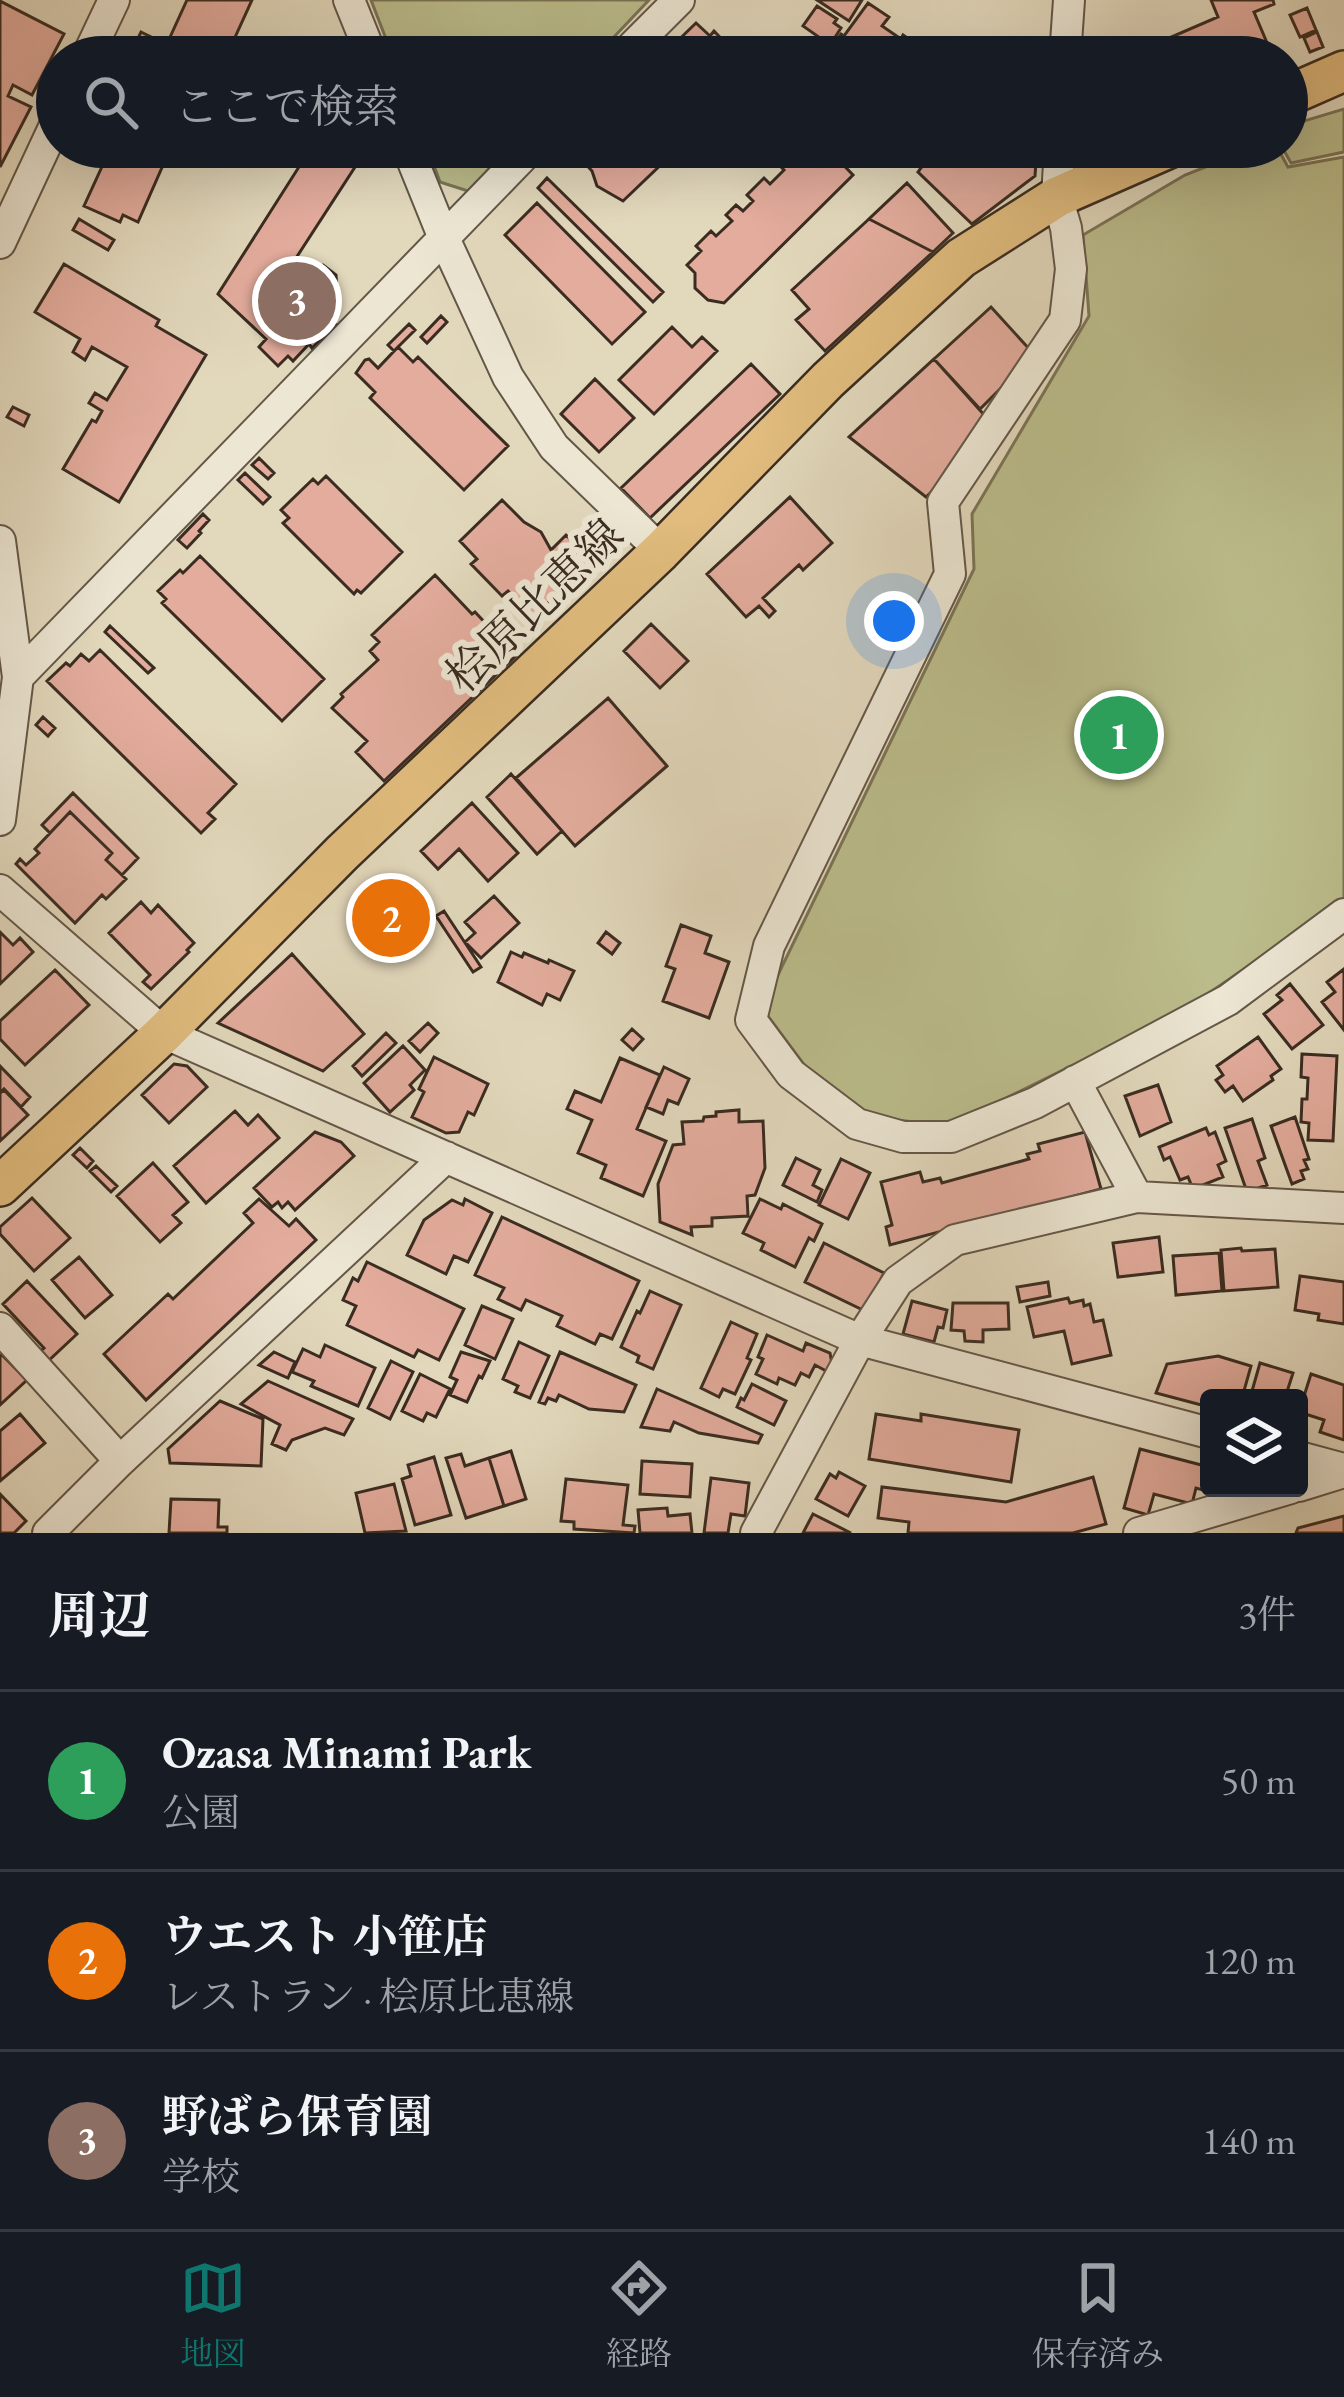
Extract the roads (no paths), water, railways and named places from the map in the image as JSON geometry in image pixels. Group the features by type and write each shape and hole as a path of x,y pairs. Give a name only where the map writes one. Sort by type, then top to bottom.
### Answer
{"main road":[{"path":"1308,87 1344,71"},
{"name":"桧原比恵線","path":"0,1186 661,550 828,380 961,258 1057,197 1124,168"}],"street":[{"path":"97,36 114,0"},
{"path":"349,0 364,36"},
{"path":"643,36 680,0"},
{"path":"1066,36 1069,0"},
{"path":"0,243 36,166"},
{"path":"415,168 508,376 554,447 661,550"},
{"path":"9,669 511,168"},
{"path":"1059,168 1057,197 1071,269 1065,320 943,502 950,574 769,946 751,1020 790,1074 857,1124 903,1137 951,1137 1035,1103 1228,1000 1344,914"},
{"path":"0,541 9,669 0,820"},
{"path":"0,890 164,1033 860,1340 1200,1431"},
{"path":"1075,1081 1137,1197"},
{"path":"48,1533 446,1157"},
{"path":"756,1533 860,1340 898,1281 956,1240 1137,1197 1344,1208"},
{"path":"0,1328 120,1461"},
{"path":"1308,1460 1344,1471"},
{"path":"1308,1483 1344,1471"},
{"path":"1139,1533 1261,1497"}],"place":[{"name":"野ばら保育園","path":"297,301"},
{"name":"Ozasa Minami Park","path":"1119,735"},
{"name":"ウエスト 小笹店","path":"391,918"}]}
